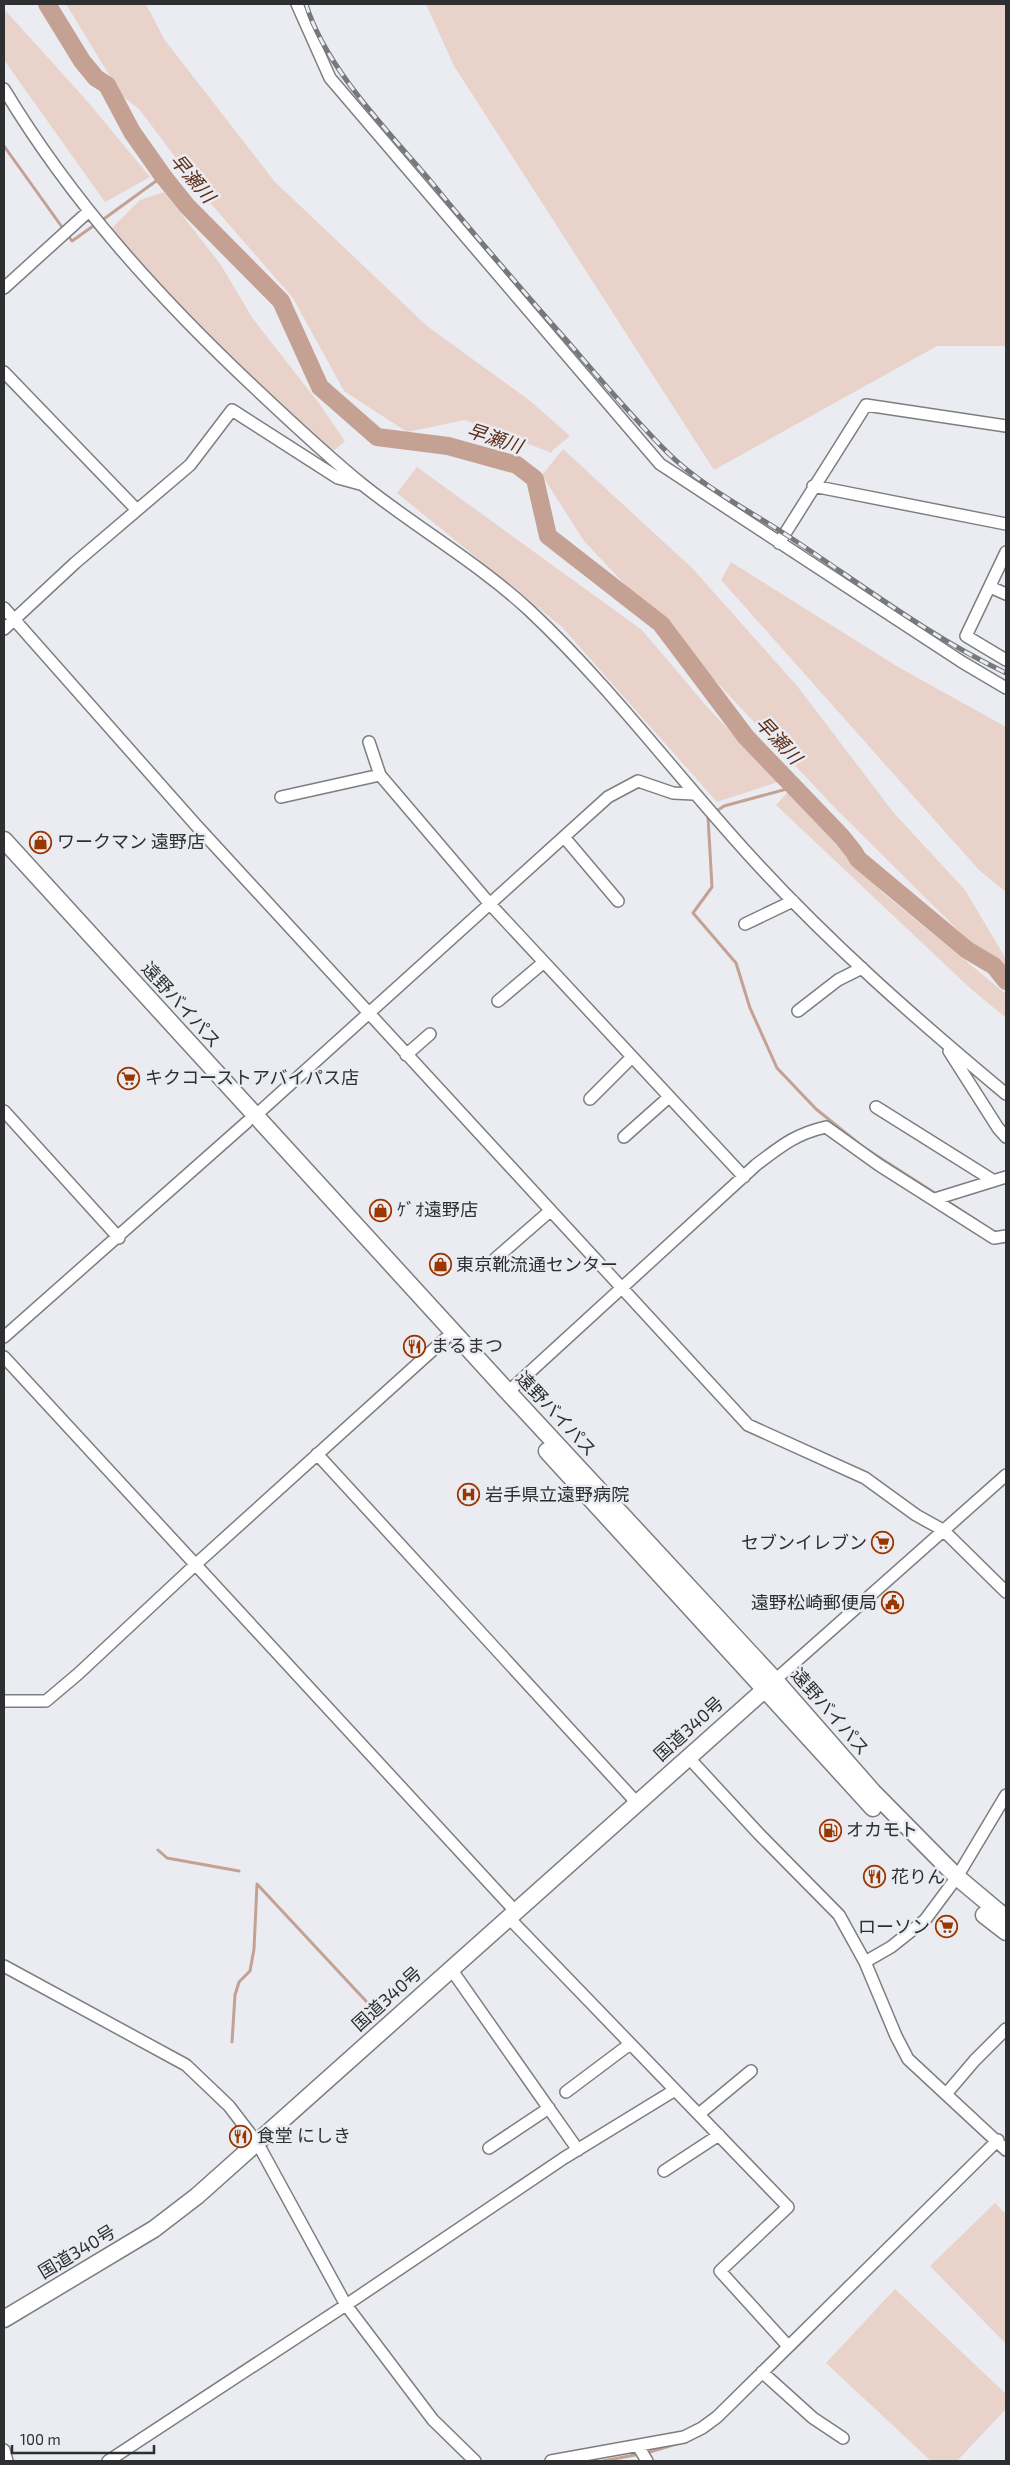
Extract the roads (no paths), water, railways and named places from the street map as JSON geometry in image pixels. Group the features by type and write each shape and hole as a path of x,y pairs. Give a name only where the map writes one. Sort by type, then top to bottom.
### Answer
{"highway":[{"name":"遠野バイパス","path":"4,840 445,1338 769,1684"},
{"name":"遠野バイパス","path":"4,856 508,1392 769,1684 897,1833 954,1881 1006,1932"},
{"name":"国道340号","path":"4,2320 154,2229 197,2196 258,2144 769,1684"},
{"name":"遠野バイパス","path":"954,1881 1006,1918"}],"street":[{"path":"297,4 330,78 642,445 667,469 1006,688"},
{"path":"4,89 64,181 155,291 193,331 362,484 490,577 527,609 584,665 694,794 827,937 943,1041 1006,1094"},
{"path":"4,288 89,211"},
{"path":"4,372 137,510"},
{"path":"780,543 813,486 866,405 1006,426"},
{"path":"4,629 190,465 232,410 338,478 362,484"},
{"path":"813,486 1006,524"},
{"path":"1006,552 966,636 1006,660"},
{"path":"990,587 1006,594"},
{"path":"4,608 195,824 748,1425 866,1478 916,1515 943,1530 1006,1592"},
{"path":"369,742 380,775 489,904 744,1177"},
{"path":"281,797 380,775"},
{"path":"4,1337 119,1238 608,797 638,781 673,793 694,794"},
{"path":"564,837 618,901"},
{"path":"745,924 793,901"},
{"path":"498,1001 544,962"},
{"path":"798,1011 838,980 862,968"},
{"path":"406,1055 430,1034"},
{"path":"943,1041 998,1128 1006,1137"},
{"path":"590,1099 632,1057"},
{"path":"624,1137 669,1097"},
{"path":"876,1107 994,1181"},
{"path":"4,1111 119,1238"},
{"path":"508,1392 744,1177 786,1141 804,1132 826,1127 879,1165 994,1238 1006,1236"},
{"path":"935,1200 1006,1177"},
{"path":"496,1259 550,1211"},
{"path":"4,1701 46,1701 78,1674 445,1338"},
{"path":"4,1357 630,2044 788,2207 720,2271 788,2346"},
{"path":"317,1454 636,1803"},
{"path":"769,1684 1006,1475"},
{"path":"688,1756 759,1834 839,1916 865,1962 896,2036 908,2059 998,2140 1006,2150"},
{"path":"865,1962 891,1947 925,1920 954,1881 1006,1795"},
{"path":"4,1966 186,2065 229,2106 258,2144 346,2305 433,2420 475,2461"},
{"path":"451,1969 578,2150"},
{"path":"946,2094 975,2060 1006,2029"},
{"path":"566,2092 630,2044"},
{"path":"699,2114 751,2071"},
{"path":"108,2461 578,2150 675,2090"},
{"path":"489,2148 549,2108"},
{"path":"664,2171 719,2135"},
{"path":"551,2461 639,2447 684,2437 702,2428 765,2375 788,2346 998,2140"},
{"path":"765,2375 813,2418 843,2438"},
{"path":"639,2447 647,2460"},
{"path":"4,2450 7,2461"}],"waterway":[{"name":"早瀬川","path":"47,4 82,61 96,78 107,85 132,132 163,176 187,206 281,301 320,387 377,437 448,446 517,465 535,479 548,536 661,624 746,737 842,837 858,859 967,950 994,966 1006,981"},
{"path":"4,146 72,241 96,224"},
{"path":"101,221 163,176"},
{"path":"794,787 724,806 708,817 712,887 693,913 736,963 750,1008 777,1068 816,1109 863,1147 938,1195"},
{"path":"944,1199 976,1220"},
{"path":"158,1850 167,1858 239,1871"},
{"path":"232,2042 235,1995 239,1982 250,1971 254,1949 257,1884 378,2014"},
{"path":"794,2349 846,2297"},
{"path":"646,2453 680,2443"},
{"path":"603,2461 640,2454"}],"railway":[{"path":"306,4 315,28 328,52 360,99 616,398 667,452 694,476 785,534 893,607 949,642 1006,673"}],"place":[{"name":"ワークマン 遠野店","path":"41,842"},
{"name":"キクコーストアバイパス店","path":"129,1078"},
{"name":"ｹﾞｵ遠野店","path":"381,1210"},
{"name":"東京靴流通センター","path":"440,1265"},
{"name":"まるまつ","path":"415,1346"},
{"name":"岩手県立遠野病院","path":"469,1495"},
{"name":"セブンイレブン","path":"883,1543"},
{"name":"遠野松崎郵便局","path":"893,1603"},
{"name":"オカモト","path":"830,1830"},
{"name":"花りん","path":"875,1877"},
{"name":"ローソン","path":"946,1927"},
{"name":"食堂 にしき","path":"241,2136"}]}
